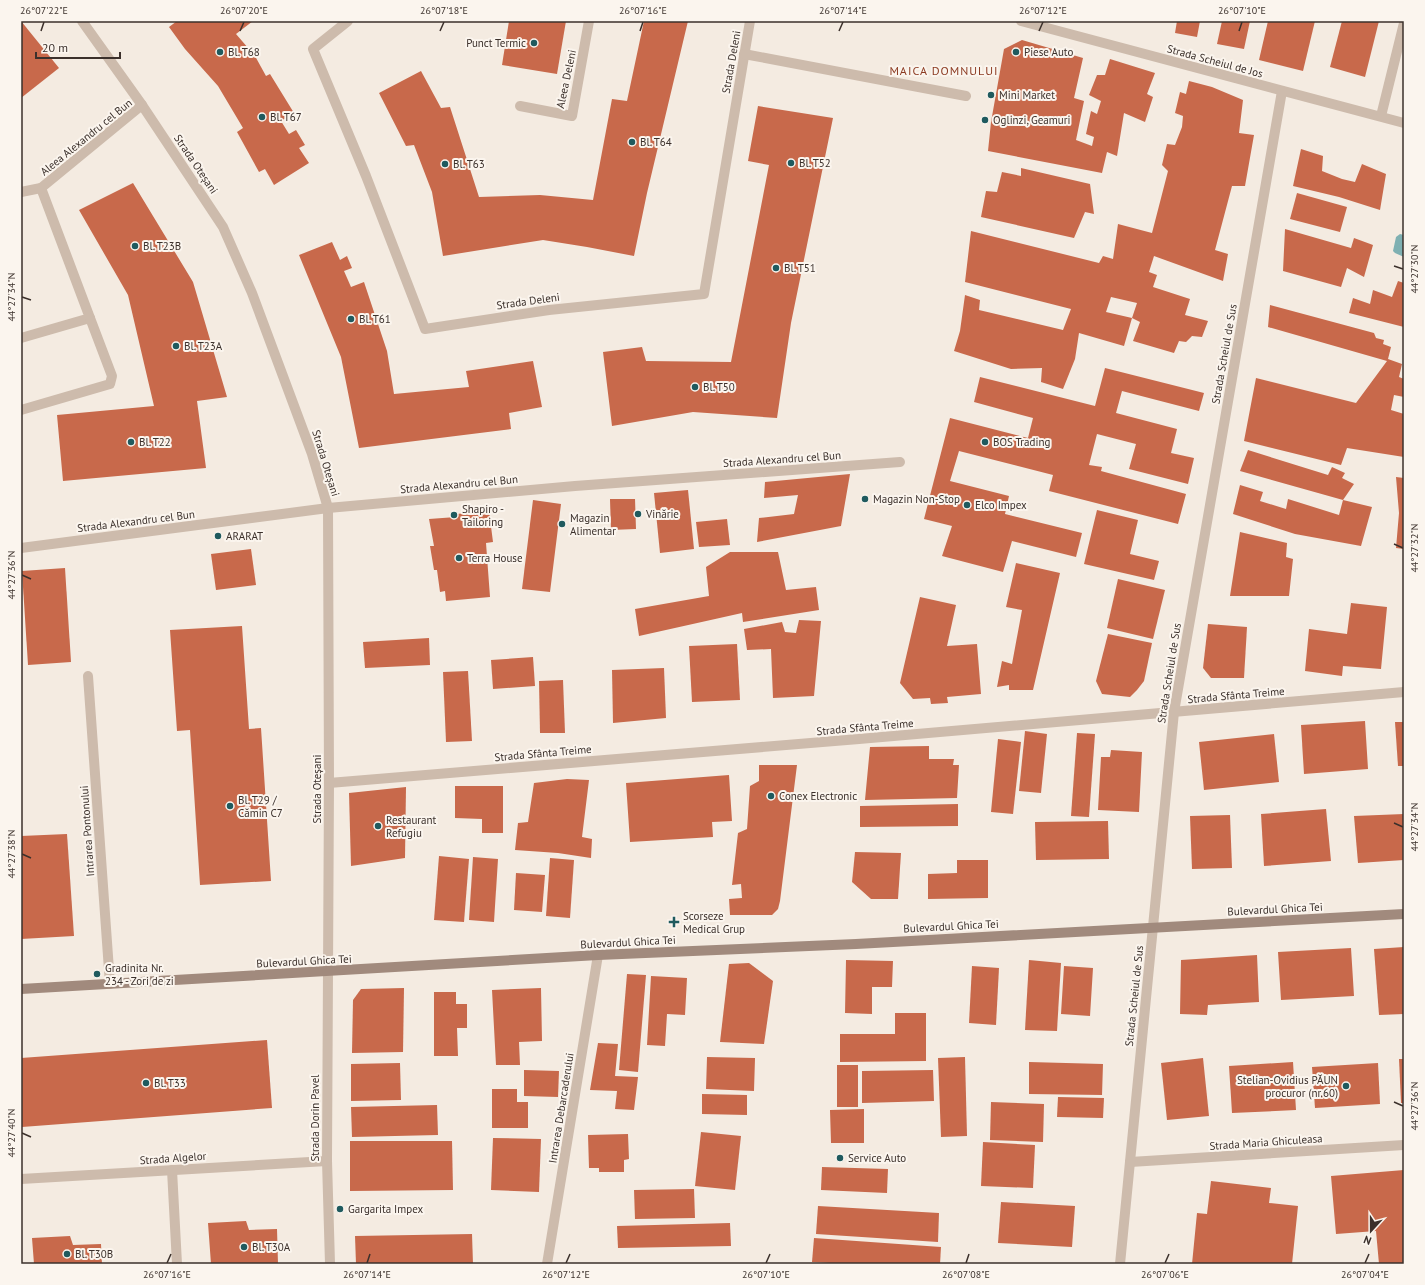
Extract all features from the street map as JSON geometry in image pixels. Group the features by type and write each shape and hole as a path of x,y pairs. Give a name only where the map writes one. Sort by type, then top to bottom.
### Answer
{"street":[{"name":"Strada Deleni","path":"348,21 314,49 366,176 425,329 549,310 704,294 750,21"},
{"name":"Aleea Deleni","path":"520,106 572,116 589,21"},
{"name":"Strada Scheiul de Jos","path":"1021,21 1404,122"},
{"name":"Strada Oteșani","path":"86,22 224,227 252,294 310,447 328,508 329,782 327,972"},
{"path":"1381,116 1404,23"},
{"path":"744,54 966,96"},
{"name":"Strada Scheiul de Sus","path":"1120,1264 1174,712 1282,91"},
{"name":"Aleea Alexandru cel Bun","path":"21,192 41,188 142,105"},
{"path":"21,410 110,384 112,376 41,188"},
{"path":"21,338 90,318"},
{"name":"Strada Alexandru cel Bun","path":"21,548 328,508 575,486 900,462"},
{"name":"Intrarea Pontonului","path":"88,676 110,984"},
{"name":"Strada Sfânta Treime","path":"329,782 851,740 1404,692"},
{"name":"Bulevardul Ghica Tei","path":"21,989 598,955 856,944 1404,914"},
{"name":"Intrarea Debarcaderului","path":"547,1264 598,955"},
{"name":"Strada Dorin Pavel","path":"327,972 327,1161 330,1264"},
{"name":"Strada Maria Ghiculeasa","path":"1130,1162 1404,1145"},
{"name":"Strada Algelor","path":"21,1180 327,1161"},
{"path":"172,1170 177,1264"}],"water":[{"path":"1400,234 1404,235 1404,257 1393,251 1396,237"}],"building":[{"path":"21,21 59,68 21,98"},
{"name":"Bl. T67","path":"177,21 253,21 236,34 255,56 266,76 270,74 294,113 281,121 289,134 296,130 305,145 299,148 309,163 274,185 265,169 259,172 237,132 243,128 218,86 185,49 169,27"},
{"name":"Punct Termic","path":"509,21 566,21 557,74 502,65"},
{"name":"Bl. T63","path":"644,21 688,21 647,193 634,256 543,240 443,256 432,192 414,145 406,146 379,93 421,71 441,108 450,107 479,197 540,195 593,200 612,99 627,101"},
{"path":"1177,21 1200,21 1197,37 1175,33"},
{"path":"1222,21 1250,21 1244,49 1217,44"},
{"path":"1268,21 1315,21 1303,71 1259,60"},
{"path":"1342,21 1379,21 1365,77 1330,67"},
{"path":"1022,40 1083,58 1074,98 1084,101 1076,140 1092,146 1094,137 1086,134 1091,111 1097,114 1101,101 1089,95 1097,75 1105,75 1110,59 1155,73 1147,94 1153,97 1145,122 1124,113 1117,156 1107,152 1102,173 988,151 991,122 1004,49"},
{"path":"1189,81 1212,87 1243,100 1239,133 1254,135 1245,186 1232,186 1215,250 1228,254 1223,281 1154,256 1149,272 1157,275 1153,287 1190,299 1185,315 1208,321 1202,337 1192,336 1186,342 1179,341 1174,353 1133,341 1140,322 1132,318 1124,346 1079,333 1075,359 1063,389 1041,382 1042,368 1011,369 954,351 960,331 965,295 980,300 979,310 1063,330 1071,309 965,282 971,231 1099,263 1103,256 1113,259 1118,224 1152,233 1168,171 1162,165 1167,144 1175,145 1182,127 1183,116 1175,113 1180,92 1186,94","holes":["1111,297 1137,303 1132,318 1106,312"]},
{"path":"758,106 833,118 791,323 777,418 693,412 612,426 603,352 642,347 646,361 731,362 769,165 748,161"},
{"path":"1301,149 1323,156 1322,171 1342,179 1355,182 1362,164 1386,174 1380,210 1339,197 1293,186"},
{"path":"1021,168 1090,184 1094,214 1085,212 1074,238 981,217 986,191 997,192 1002,172 1021,176"},
{"path":"133,183 193,282 227,397 197,401 206,468 63,481 57,415 154,406 128,295 79,210"},
{"path":"1297,193 1347,207 1340,232 1290,219"},
{"path":"1285,229 1351,248 1354,238 1373,245 1364,277 1347,268 1341,287 1283,271"},
{"name":"Bl. T61","path":"332,242 340,260 347,256 352,268 344,271 351,287 364,282 387,351 394,394 469,387 466,371 533,361 542,407 509,413 511,429 359,448 341,357 299,255"},
{"path":"1398,281 1404,283 1404,327 1349,313 1353,298 1370,304 1373,290 1392,297"},
{"path":"1270,305 1374,333 1376,338 1384,340 1383,344 1391,347 1388,359 1402,364 1399,377 1404,379 1404,397 1394,395 1391,410 1404,414 1404,457 1347,448 1341,465 1244,441 1256,378 1356,403 1387,361 1268,327"},
{"path":"1105,368 1204,393 1199,411 1122,391 1116,413 1177,429 1171,453 1194,458 1188,484 1129,469 1136,444 1097,434 1089,465 1102,467 1101,471 1186,494 1178,524 1049,491 1053,475 959,451 950,481 1009,496 1005,514 1082,533 1076,557 1012,541 1003,572 942,556 952,526 924,519 950,418 1028,438 1033,418 974,402 980,377 1095,406"},
{"path":"1248,450 1328,475 1332,467 1345,473 1342,478 1354,484 1343,500 1240,471"},
{"path":"850,474 841,526 757,542 759,518 794,514 798,495 764,498 765,482"},
{"path":"1396,477 1404,478 1404,549 1396,548 1399,513"},
{"path":"1240,485 1263,492 1260,501 1286,509 1288,499 1339,515 1343,500 1372,507 1361,546 1295,534 1233,514"},
{"path":"688,490 694,549 660,553 654,493"},
{"path":"610,499 635,499 636,529 611,530"},
{"path":"533,500 561,504 550,592 522,589"},
{"path":"1097,510 1138,520 1130,554 1159,561 1154,580 1084,564"},
{"name":"Terra House","path":"489,511 493,542 486,543 490,597 446,601 445,591 440,592 437,570 434,570 430,546 434,546 429,519 456,517 456,514"},
{"path":"727,519 730,545 699,547 696,522"},
{"path":"1240,532 1287,543 1286,557 1293,559 1289,596 1230,596"},
{"path":"251,549 256,585 216,590 211,554"},
{"path":"730,552 778,552 786,590 816,587 819,610 743,622 742,613 639,636 635,609 709,596 706,567"},
{"path":"1016,563 1060,573 1033,690 1009,690 1009,685 997,687 1002,661 1012,664 1022,610 1006,607"},
{"path":"65,568 71,662 28,665 22,571"},
{"path":"1118,579 1165,590 1153,639 1107,628"},
{"path":"920,597 956,605 947,646 977,644 981,694 947,697 948,703 931,704 930,698 913,699 900,683"},
{"path":"1351,603 1387,607 1381,669 1343,666 1342,676 1305,671 1309,629 1347,634"},
{"path":"799,620 821,621 814,696 773,698 771,649 747,650 744,629 782,622 785,632 796,633"},
{"path":"1208,624 1247,627 1244,678 1211,678 1203,668"},
{"name":"Bl. T29 / Cămin C7","path":"242,626 249,729 261,728 271,881 200,885 190,730 177,731 170,630"},
{"path":"1108,634 1152,643 1144,681 1130,697 1102,694 1096,681"},
{"path":"429,638 430,665 365,668 363,642"},
{"path":"737,644 740,700 692,702 689,646"},
{"path":"533,657 535,686 493,689 491,660"},
{"path":"664,668 666,718 613,723 612,670"},
{"path":"468,671 472,741 446,742 443,672"},
{"path":"563,680 565,733 540,733 539,681"},
{"path":"1365,721 1368,769 1304,774 1301,725"},
{"path":"1395,722 1404,722 1404,766 1398,766"},
{"path":"1025,731 1047,734 1041,793 1019,791"},
{"path":"1077,733 1095,734 1089,817 1071,816"},
{"path":"1274,734 1279,782 1204,790 1199,742"},
{"path":"998,739 1021,742 1013,814 991,812"},
{"path":"929,746 929,759 954,759 953,765 959,765 957,798 865,800 870,747"},
{"path":"1111,750 1142,752 1139,812 1098,810 1101,757 1110,757"},
{"path":"759,765 797,765 780,901 778,909 772,915 730,915 729,899 742,898 741,884 732,885 738,833 747,829 750,786 759,781"},
{"path":"729,775 732,821 712,822 713,837 630,842 626,783"},
{"path":"567,779 589,780 582,837 592,839 591,858 558,853 515,850 518,823 528,822 534,783"},
{"path":"455,786 503,786 503,833 482,833 482,819 455,818"},
{"name":"Restaurant Refugiu","path":"406,787 405,858 351,866 349,793"},
{"path":"958,804 958,826 860,827 860,806"},
{"path":"1326,809 1331,861 1264,866 1261,814"},
{"path":"1404,814 1404,860 1358,863 1354,816"},
{"path":"1230,815 1232,868 1192,869 1190,816"},
{"path":"1108,821 1109,859 1036,860 1035,822"},
{"path":"67,834 74,936 21,939 21,836"},
{"path":"855,852 901,853 898,899 871,899 852,882"},
{"path":"439,856 469,859 464,922 434,920"},
{"path":"473,857 498,859 494,922 469,920"},
{"path":"550,858 574,860 570,918 546,916"},
{"path":"957,860 988,860 988,898 928,899 928,874 957,873"},
{"path":"516,873 545,875 542,912 514,910"},
{"path":"1404,947 1404,1014 1379,1015 1374,949"},
{"path":"1351,948 1354,996 1281,1000 1278,952"},
{"path":"1257,955 1259,1002 1208,1005 1207,1015 1180,1014 1181,960"},
{"path":"846,960 893,961 892,987 872,987 872,1014 845,1013"},
{"path":"1029,960 1061,963 1057,1031 1025,1030"},
{"path":"749,963 773,981 764,1044 720,1042 729,964"},
{"path":"972,966 999,968 996,1025 969,1023"},
{"path":"1064,966 1093,968 1090,1016 1061,1014"},
{"path":"627,974 646,975 638,1072 619,1070"},
{"path":"651,976 687,978 685,1015 667,1014 665,1046 647,1045"},
{"path":"404,988 403,1052 352,1053 353,1000 361,989"},
{"path":"541,988 542,1041 519,1042 520,1065 496,1065 492,990"},
{"path":"434,992 456,992 456,1004 467,1004 467,1028 457,1028 458,1056 434,1056"},
{"path":"895,1013 926,1013 926,1061 840,1062 840,1034 895,1034"},
{"name":"Bl. T33","path":"267,1040 272,1108 22,1127 21,1058"},
{"path":"598,1043 618,1044 615,1076 638,1077 634,1110 615,1109 617,1091 590,1090"},
{"path":"707,1057 755,1058 754,1091 706,1089"},
{"path":"965,1057 967,1136 941,1137 938,1058"},
{"path":"1203,1058 1209,1116 1167,1120 1161,1063"},
{"path":"1399,1059 1404,1059 1404,1103 1401,1103"},
{"path":"1029,1062 1103,1064 1102,1095 1029,1094"},
{"path":"1293,1062 1296,1110 1232,1113 1229,1066"},
{"path":"400,1063 401,1100 351,1101 351,1064"},
{"name":"Stelian-Ovidius PĂUN procuror (nr.60)","path":"1378,1063 1380,1104 1315,1108 1312,1067"},
{"path":"837,1065 858,1065 858,1107 837,1107"},
{"path":"524,1070 559,1071 558,1097 524,1096"},
{"path":"933,1070 934,1101 862,1103 862,1071"},
{"path":"492,1089 517,1089 517,1102 528,1102 528,1128 492,1128"},
{"path":"702,1094 747,1095 747,1115 702,1114"},
{"path":"1058,1097 1104,1098 1103,1118 1057,1117"},
{"path":"991,1102 1044,1104 1043,1142 990,1140"},
{"path":"437,1105 438,1135 352,1137 351,1107"},
{"path":"864,1109 864,1143 831,1143 830,1110"},
{"path":"701,1132 741,1136 735,1190 695,1186"},
{"path":"628,1134 629,1159 624,1160 624,1172 599,1172 599,1168 589,1168 588,1135"},
{"path":"493,1138 541,1139 539,1192 491,1190"},
{"path":"350,1141 452,1141 453,1190 350,1191"},
{"path":"983,1142 1035,1145 1033,1188 981,1186"},
{"path":"822,1167 888,1169 887,1193 821,1190"},
{"path":"1404,1170 1404,1264 1379,1264 1376,1231 1336,1234 1331,1176"},
{"path":"1211,1181 1271,1188 1269,1203 1298,1206 1292,1264 1192,1264 1197,1213 1207,1214"},
{"path":"694,1189 695,1218 635,1219 634,1190"},
{"path":"1001,1202 1075,1206 1072,1247 998,1243"},
{"path":"818,1206 939,1213 938,1242 816,1234"},
{"name":"Bl. T30A","path":"246,1221 249,1230 277,1229 278,1264 211,1264 208,1223"},
{"path":"730,1223 731,1246 618,1248 617,1226"},
{"path":"472,1234 473,1264 356,1264 355,1236"},
{"name":"Bl. T30B","path":"70,1236 73,1245 101,1244 102,1264 34,1264 32,1238"},
{"path":"814,1238 941,1247 940,1264 849,1264 812,1262"}],"place":[{"name":"Punct Termic","path":"534,43"},
{"name":"Bl. T68","path":"220,52"},
{"name":"Piese Auto","path":"1016,52"},
{"name":"Mini Market","path":"991,95"},
{"name":"Bl. T67","path":"262,117"},
{"name":"Oglinzi, Geamuri","path":"985,120"},
{"name":"Bl. T64","path":"632,142"},
{"name":"Bl. T52","path":"791,163"},
{"name":"Bl. T63","path":"445,164"},
{"name":"Bl. T23B","path":"135,246"},
{"name":"Bl. T51","path":"776,268"},
{"name":"Bl. T61","path":"351,319"},
{"name":"Bl. T23A","path":"176,346"},
{"name":"Bl. T50","path":"695,387"},
{"name":"Bl. T22","path":"131,442"},
{"name":"BOS Trading","path":"985,442"},
{"name":"Magazin Non-Stop","path":"865,499"},
{"name":"Elco Impex","path":"967,505"},
{"name":"Vinărie","path":"638,514"},
{"name":"Shapiro - Tailoring","path":"454,515"},
{"name":"Magazin Alimentar","path":"562,524"},
{"name":"ARARAT","path":"218,536"},
{"name":"Terra House","path":"459,558"},
{"name":"Conex Electronic","path":"771,796"},
{"name":"Bl. T29 / Cămin C7","path":"230,806"},
{"name":"Restaurant Refugiu","path":"378,826"},
{"name":"Scorseze Medical Grup","path":"674,922"},
{"name":"Gradinita Nr. 234 - Zori de zi","path":"97,974"},
{"name":"Bl. T33","path":"146,1083"},
{"name":"Stelian-Ovidius PĂUN procuror (nr.60)","path":"1346,1086"},
{"name":"Service Auto","path":"840,1158"},
{"name":"Gargarita Impex","path":"340,1209"},
{"name":"Bl. T30A","path":"244,1247"},
{"name":"Bl. T30B","path":"67,1254"}],"district":[{"name":"MAICA DOMNULUI","path":"944,70"}]}
